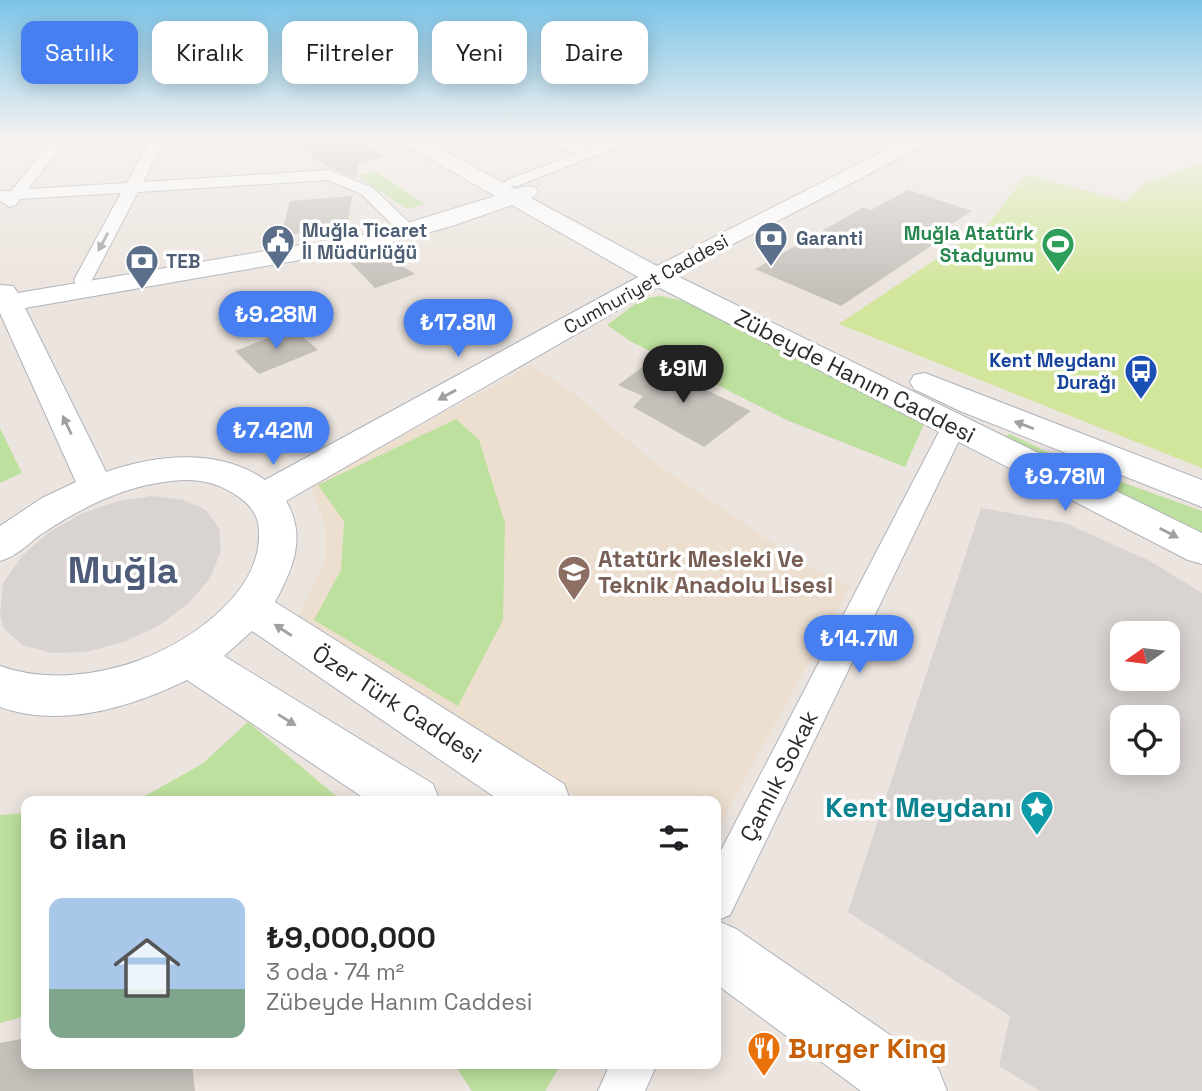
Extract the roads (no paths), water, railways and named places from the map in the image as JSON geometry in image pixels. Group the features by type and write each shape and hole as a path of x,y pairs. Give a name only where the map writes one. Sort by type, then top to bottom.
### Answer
{"main road":[{"path":"3,298 317,250 404,226 512,190"},
{"name":"Zübeyde Hanım Caddesi","path":"512,190 668,271 962,415 1202,550"},
{"name":"Cumhuriyet Caddesi","path":"264,497 668,271 824,190"},
{"path":"3,298 83,280 404,226"},
{"path":"3,298 96,486"},
{"name":"Zübeyde Hanım Caddesi","path":"962,415 1202,494"},
{"path":"0,547 37,517 96,486 163,470 195,470 223,474 246,483 264,497 275,514 279,534 277,557 266,582 249,607 222,634 188,657 141,680 91,693 44,697 1,689"},
{"name":"Özer Türk Caddesi","path":"249,607 537,796"},
{"path":"188,657 406,796"},
{"path":"721,953 915,1091"}],"street":[{"path":"0,215 8,195 71,190"},
{"path":"83,280 129,190"},
{"path":"364,190 404,226"},
{"name":"Çamlık Sokak","path":"721,891 962,415"},
{"path":"621,1091 632,1069"}],"place":[{"name":"Garanti","path":"771,268"},
{"name":"Muğla Ticaret İl Müdürlüğü","path":"278,271"},
{"name":"Muğla Atatürk Stadyumu","path":"1058,274"},
{"name":"TEB","path":"142,291"},
{"name":"Kent Meydanı Durağı","path":"1141,401"},
{"name":"Atatürk Mesleki Ve Teknik Anadolu Lisesi","path":"574,602"},
{"name":"Kent Meydanı","path":"1037,837"},
{"name":"Burger King","path":"764,1078"}],"district":[{"name":"Muğla","path":"123,570"}]}
